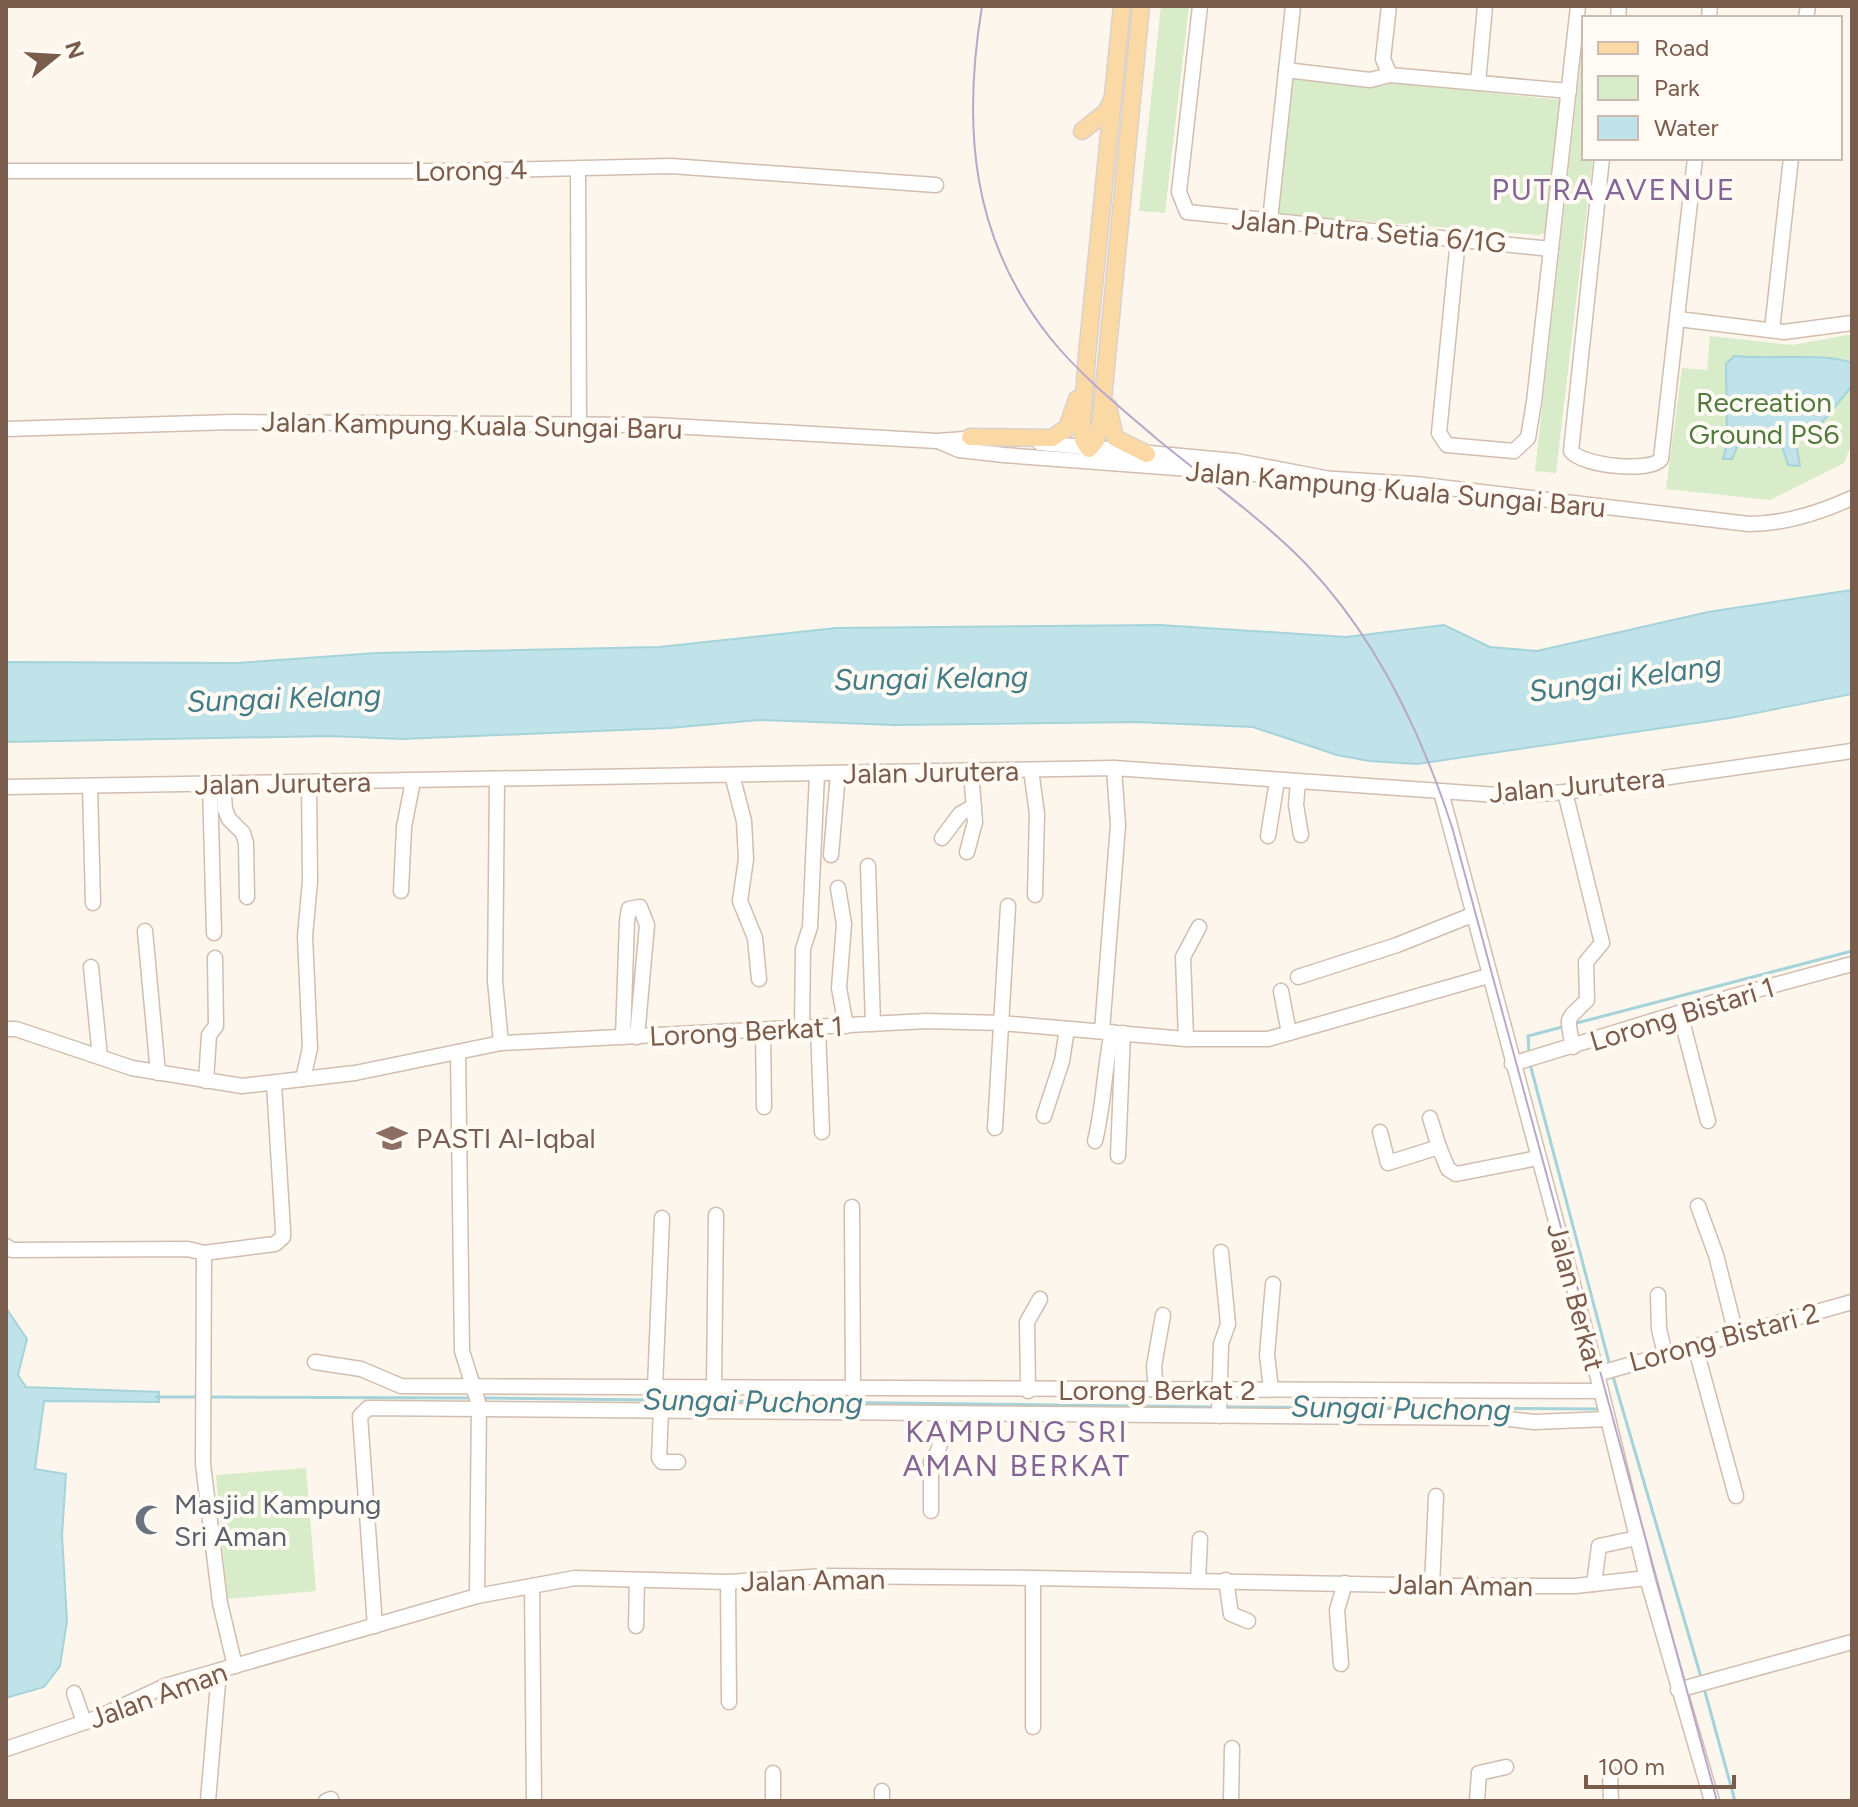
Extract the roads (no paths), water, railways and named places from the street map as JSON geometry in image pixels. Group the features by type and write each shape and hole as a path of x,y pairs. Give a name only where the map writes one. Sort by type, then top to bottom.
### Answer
{"main road":[{"path":"1122,6 1115,94 1103,142 1107,181 1087,355 1082,426 1083,440 1089,449 1096,441 1101,419 1141,6"},
{"path":"1082,131 1106,112 1115,94"},
{"path":"1103,142 1130,121"},
{"path":"1103,142 1126,163"},
{"path":"1108,352 1111,429 1128,446 1147,454"},
{"path":"970,437 1052,438 1060,434 1073,416 1087,355"}],"street":[{"name":"Jalan Putra Setia 6/1G","path":"1200,6 1179,192 1187,212 1551,249"},
{"path":"1270,220 1293,6"},
{"path":"1389,6 1383,59 1390,75"},
{"path":"1478,83 1485,6"},
{"path":"1458,239 1439,433 1447,445 1514,451 1528,438 1578,6"},
{"path":"1286,70 1370,80 1390,75 1569,91"},
{"path":"1602,160 1571,451 1584,462 1651,467 1661,459 1695,160"},
{"path":"1772,330 1791,160"},
{"name":"Lorong 4","path":"6,171 671,166 936,185"},
{"path":"578,169 579,425"},
{"path":"1678,319 1784,332 1852,323"},
{"name":"Jalan Kampung Kuala Sungai Baru","path":"6,429 232,422 654,425 937,441 970,437 1236,461 1325,478"},
{"name":"Jalan Kampung Kuala Sungai Baru","path":"937,441 959,450 986,453 1415,484 1749,524 1769,524 1807,515 1852,498"},
{"path":"986,453 1064,455 1089,449 1113,459 1171,464 1190,470"},
{"name":"Jalan Jurutera","path":"6,787 1114,768 1512,796 1565,792 1852,751"},
{"path":"1114,768 1118,825 1112,1032 1118,1156"},
{"path":"1031,770 1037,814 1035,895"},
{"path":"967,852 974,830 971,771"},
{"path":"831,855 838,773"},
{"path":"802,1029 803,949 810,927 817,774"},
{"path":"732,775 744,821 746,859 740,901 755,938 759,979"},
{"path":"497,780 495,981 501,1043"},
{"path":"401,891 404,827 413,781"},
{"path":"1268,836 1277,781"},
{"path":"1298,782 1296,805 1301,835"},
{"path":"303,1079 310,1048 305,936 310,881 309,783"},
{"path":"216,784 229,819 243,833 246,843 247,897"},
{"path":"214,933 216,784"},
{"path":"90,786 93,903"},
{"name":"Jalan Berkat","path":"1441,792 1488,976 1516,1063 1538,1158 1601,1372 1601,1391 1647,1578 1712,1801"},
{"path":"1565,792 1602,943 1586,962 1587,1000 1571,1013 1571,1033"},
{"path":"942,838 952,822 974,806"},
{"path":"868,866 873,1024"},
{"path":"838,888 844,924 839,988 846,1026"},
{"path":"995,1128 1008,906"},
{"path":"640,907 647,925 630,1037 627,921 629,909 640,907"},
{"path":"1298,977 1397,945 1472,915"},
{"path":"1186,1039 1183,957 1199,927"},
{"path":"145,931 158,1073"},
{"path":"206,1081 209,1035 216,1026 215,958"},
{"name":"Lorong Bistari 1","path":"1516,1063 1538,1057 1571,1033 1680,1013 1852,964"},
{"path":"91,967 100,1057"},
{"name":"Lorong Berkat 1","path":"6,1029 16,1029 158,1073 242,1086 355,1073 501,1043 873,1024 1001,1023 1186,1039 1253,1040 1289,1033 1488,976"},
{"path":"1281,991 1289,1033"},
{"path":"1680,1013 1708,1121"},
{"path":"818,1028 822,1132"},
{"path":"1044,1116 1062,1061 1067,1029"},
{"path":"763,1030 764,1107"},
{"path":"1095,1141 1103,1108 1106,1061 1112,1032"},
{"path":"458,1052 462,1351 477,1397 477,1596"},
{"path":"6,1246 12,1250 188,1249 204,1253 269,1247 283,1237 274,1084"},
{"path":"1430,1118 1448,1169 1456,1174 1538,1158"},
{"path":"1380,1132 1388,1163 1439,1147"},
{"path":"1698,1206 1736,1334"},
{"path":"843,1411 849,1388 852,1207"},
{"path":"714,1387 716,1215"},
{"path":"655,1387 662,1218"},
{"path":"1219,1414 1221,1344 1228,1324 1221,1252"},
{"path":"204,1253 203,1464 218,1588 235,1666"},
{"path":"1271,1389 1267,1355 1273,1284"},
{"path":"1658,1295 1659,1329 1665,1354"},
{"path":"1028,1391 1027,1322 1040,1299"},
{"name":"Lorong Bistari 2","path":"1601,1372 1852,1302"},
{"path":"1156,1391 1154,1366 1163,1315"},
{"path":"1695,1346 1736,1496"},
{"path":"315,1362 361,1369 401,1386 477,1397 661,1410 994,1415 1219,1414 1500,1418 1534,1422 1608,1419"},
{"name":"Lorong Berkat 2","path":"477,1397 655,1387 1220,1393 1271,1389 1601,1391"},
{"path":"788,1410 789,1388"},
{"path":"994,1415 996,1391"},
{"path":"375,1626 360,1416 368,1408 477,1397"},
{"path":"661,1410 660,1460 678,1462"},
{"path":"931,1511 931,1462 938,1453 942,1439 938,1414"},
{"path":"1432,1586 1436,1496"},
{"path":"1594,1584 1599,1546 1637,1538"},
{"path":"1198,1580 1200,1539"},
{"name":"Jalan Aman","path":"6,1749 84,1722 165,1686 477,1596 575,1578 728,1582 825,1576 1226,1580 1432,1586 1594,1584 1647,1578"},
{"path":"1033,1578 1033,1727"},
{"path":"636,1626 637,1580"},
{"path":"1226,1580 1231,1614 1248,1621"},
{"path":"728,1582 729,1702"},
{"path":"1341,1664 1337,1610 1345,1583"},
{"path":"532,1586 534,1801"},
{"path":"1678,1690 1852,1642"},
{"path":"208,1801 219,1671"},
{"path":"74,1693 84,1722"},
{"path":"1231,1801 1232,1748"},
{"path":"1477,1801 1479,1773 1506,1767"},
{"path":"773,1773 773,1801"},
{"path":"1610,1774 1611,1801"}],"water":[{"path":"1734,356 1811,357 1852,363 1852,386 1816,430 1800,435 1796,442 1800,466 1788,465 1782,446 1737,447 1732,459 1723,459 1727,443 1726,364"},
{"name":"Sungai Kelang","path":"1852,590 1852,694 1730,718 1417,764 1337,755 1253,727 1136,722 895,725 759,720 670,728 402,739 330,736 6,742 6,662 237,663 376,653 659,647 836,628 1160,625 1346,637 1444,625 1490,647 1537,651 1708,612"},
{"path":"6,1308 27,1339 18,1375 26,1387 159,1392 159,1402 44,1401 35,1469 66,1474 62,1535 67,1621 60,1666 44,1687 6,1698"}],"waterway":[{"path":"1573,1024 1852,951"},
{"path":"1529,1053 1528,1036 1566,1026"},
{"path":"1530,1064 1610,1366"},
{"name":"Sungai Puchong","path":"1612,1373 1701,1677"},
{"name":"Sungai Puchong","path":"156,1397 200,1397"},
{"name":"Sungai Puchong","path":"208,1397 472,1398"},
{"name":"Sungai Puchong","path":"484,1398 1216,1407"},
{"name":"Sungai Puchong","path":"1224,1407 1596,1409"},
{"name":"Sungai Puchong","path":"1704,1688 1735,1801"}],"tram line":[{"path":"982,6 973,95 979,181 989,222 1004,262 1024,301 1051,339 1088,379 1271,531 1331,592 1375,654 1426,756 1452,827 1717,1801"}],"place":[{"name":"PASTI Al-Iqbal","path":"392,1138"},
{"name":"Masjid Kampung Sri Aman","path":"150,1520"}],"district":[{"name":"PUTRA AVENUE","path":"1614,189"},
{"name":"KAMPUNG SRI AMAN BERKAT","path":"1017,1448"}],"park label":[{"name":"Recreation Ground PS6","path":"1764,418"}]}
